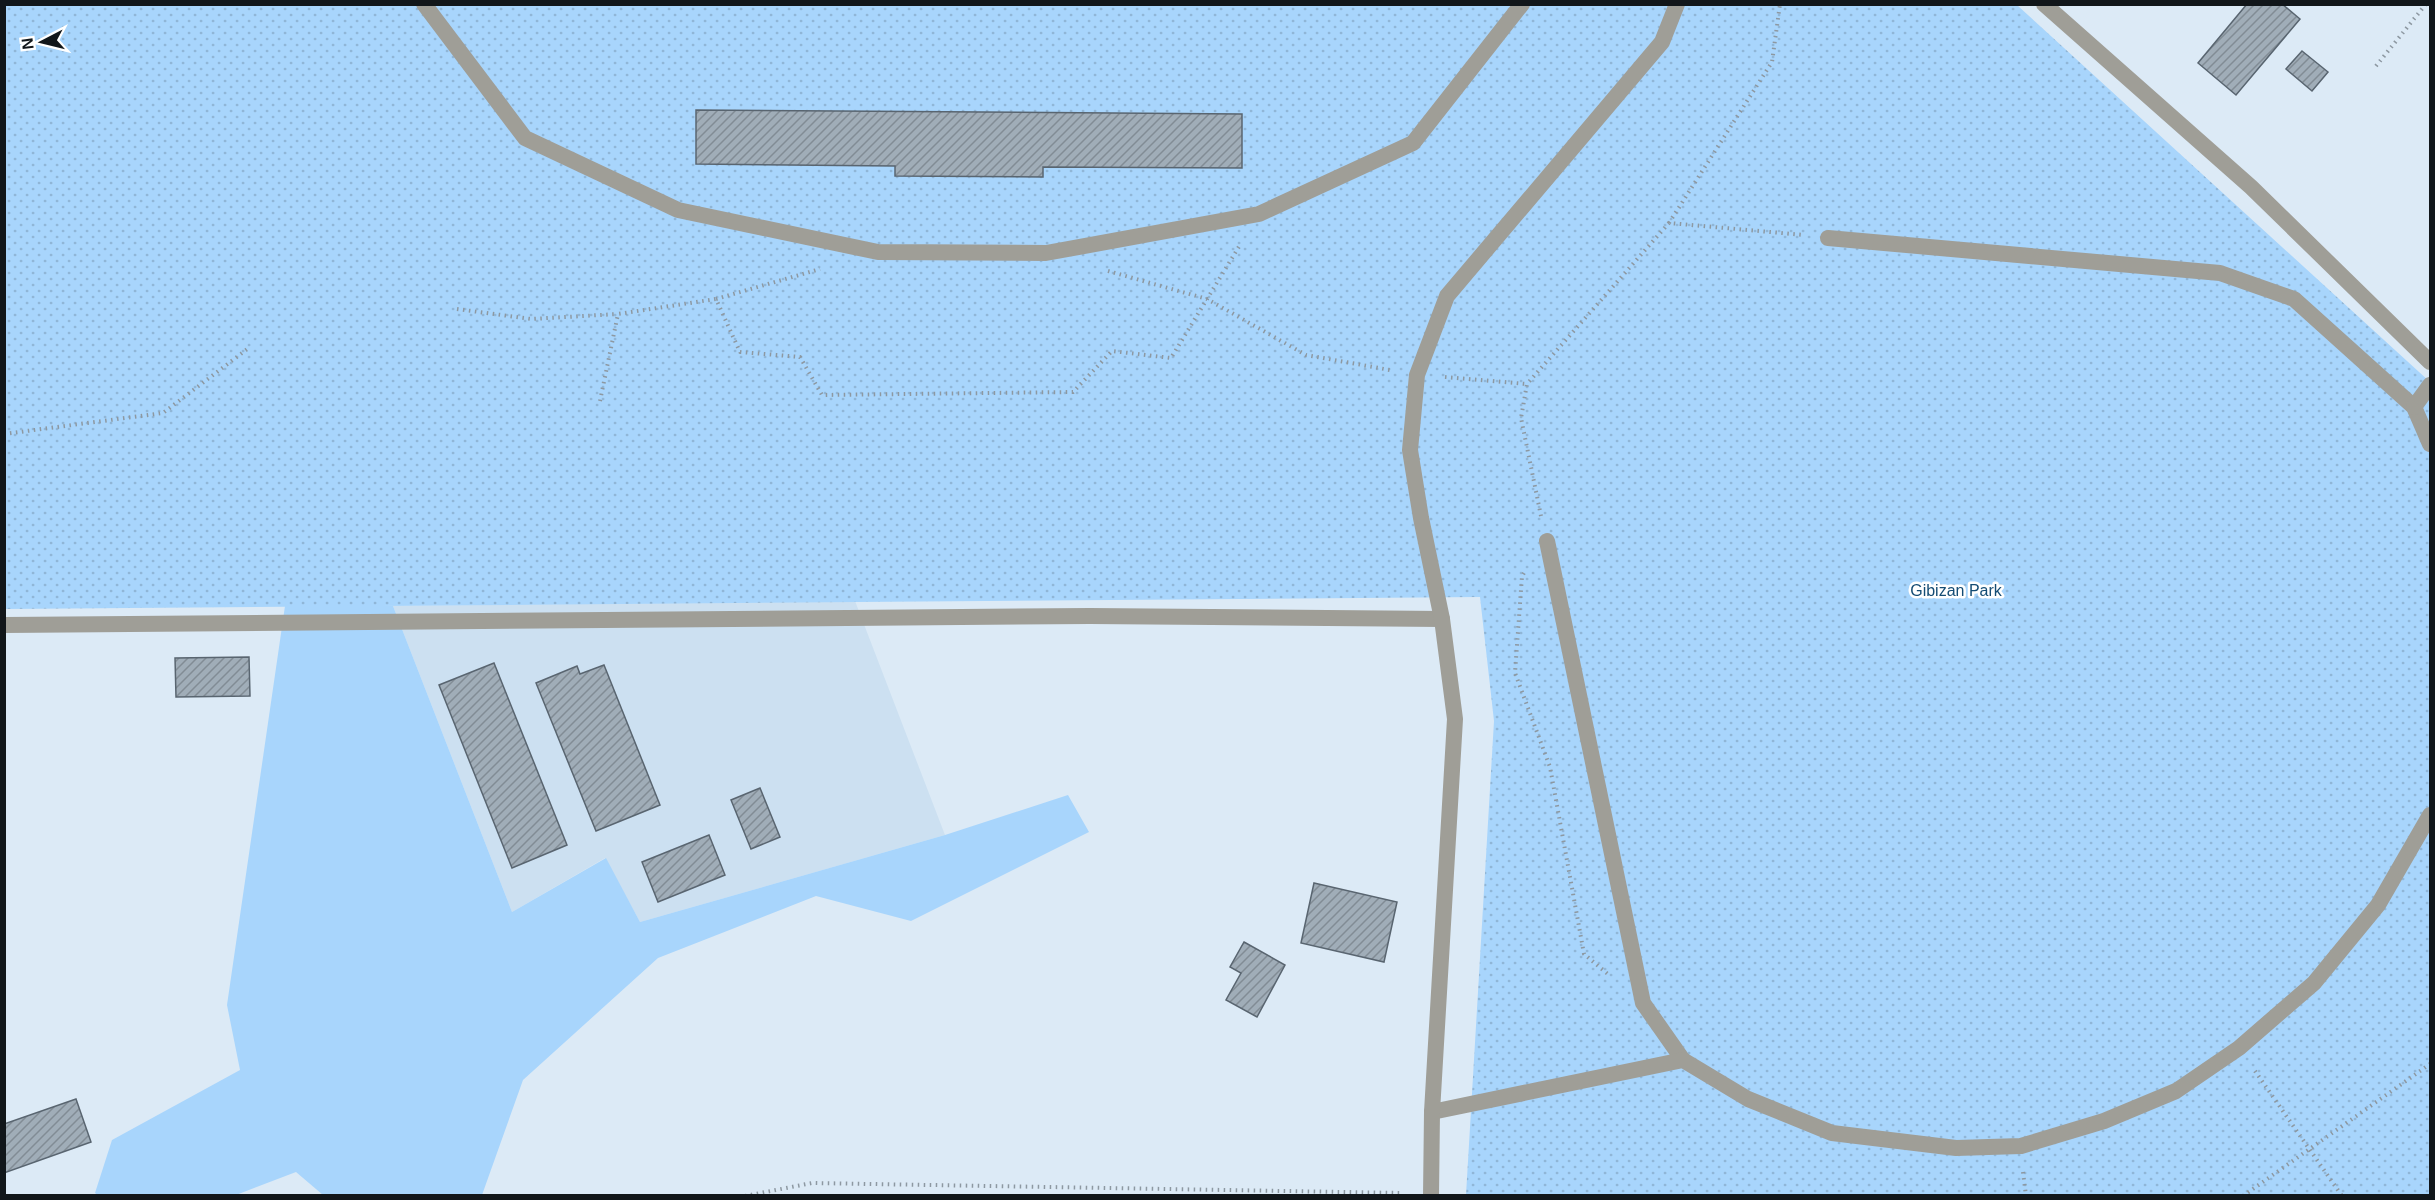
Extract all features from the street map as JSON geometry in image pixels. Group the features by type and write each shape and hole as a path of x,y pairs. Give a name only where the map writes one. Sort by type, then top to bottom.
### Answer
{"street":[{"path":"424,4 525,138 678,210 879,252 1046,253 1260,214 1413,143 1522,4"},
{"path":"1431,1195 1432,1112 1455,718 1442,619 1421,518 1410,450 1417,375 1447,296 1662,42 1677,4"},
{"path":"2044,4 2251,187 2430,362"},
{"path":"1828,238 2220,273 2295,299 2414,407 2430,444"},
{"path":"2414,407 2430,385"},
{"path":"1547,542 1643,1003 1683,1060 1748,1099 1832,1133 1956,1148 2021,1146 2104,1121 2176,1090 2239,1048 2314,983 2378,905 2430,815"},
{"path":"4,625 1090,616 1442,619"},
{"path":"1432,1112 1683,1060"}],"path":[{"path":"1643,1003 1584,954 1550,767 1515,673 1522,576 1547,542 1521,418 1527,384 1669,223 1772,62 1780,4"},
{"path":"2376,66 2426,4"},
{"path":"716,299 740,352 800,357 822,395 1073,392 1112,351 1171,358 1260,214"},
{"path":"1669,223 1828,238"},
{"path":"457,309 531,319 618,314 716,299 824,267"},
{"path":"1104,270 1207,299 1306,355 1417,375 1527,384"},
{"path":"600,401 618,314"},
{"path":"4,434 164,413 250,348"},
{"path":"2239,1048 2342,1196"},
{"path":"2243,1196 2430,1064"},
{"path":"746,1196 812,1183 1431,1195"}],"shaded area":[{"path":"855,601 945,835 640,922 605,858 512,912 393,606"}],"green space":[{"name":"Gibizan Park","path":"4,5 2017,5 2430,382 2430,1195 1466,1195 1494,721 1480,597 5,609"},
{"path":"285,606 393,606 512,912 606,858 640,922 945,835 1068,795 1089,832 911,921 816,896 658,958 523,1080 482,1195 323,1195 296,1172 236,1195 99,1196 95,1193 112,1140 240,1070 227,1005"}],"building":[{"path":"2247,4 2282,4 2300,19 2236,95 2198,63"},
{"path":"2302,51 2328,72 2312,91 2286,69"},
{"path":"696,110 1242,114 1242,168 1043,167 1043,177 895,176 895,166 696,164"},
{"path":"249,657 250,696 176,697 175,658"},
{"path":"494,663 567,845 512,868 439,685"},
{"path":"604,665 660,805 596,831 536,683 577,666 580,674"},
{"path":"760,788 780,837 751,849 731,800"},
{"path":"709,835 725,875 658,902 642,862"},
{"path":"1314,883 1397,902 1384,962 1301,943"},
{"path":"1244,942 1285,965 1257,1017 1226,1000 1241,973 1230,967"},
{"path":"76,1099 91,1142 4,1173 4,1124"}]}
